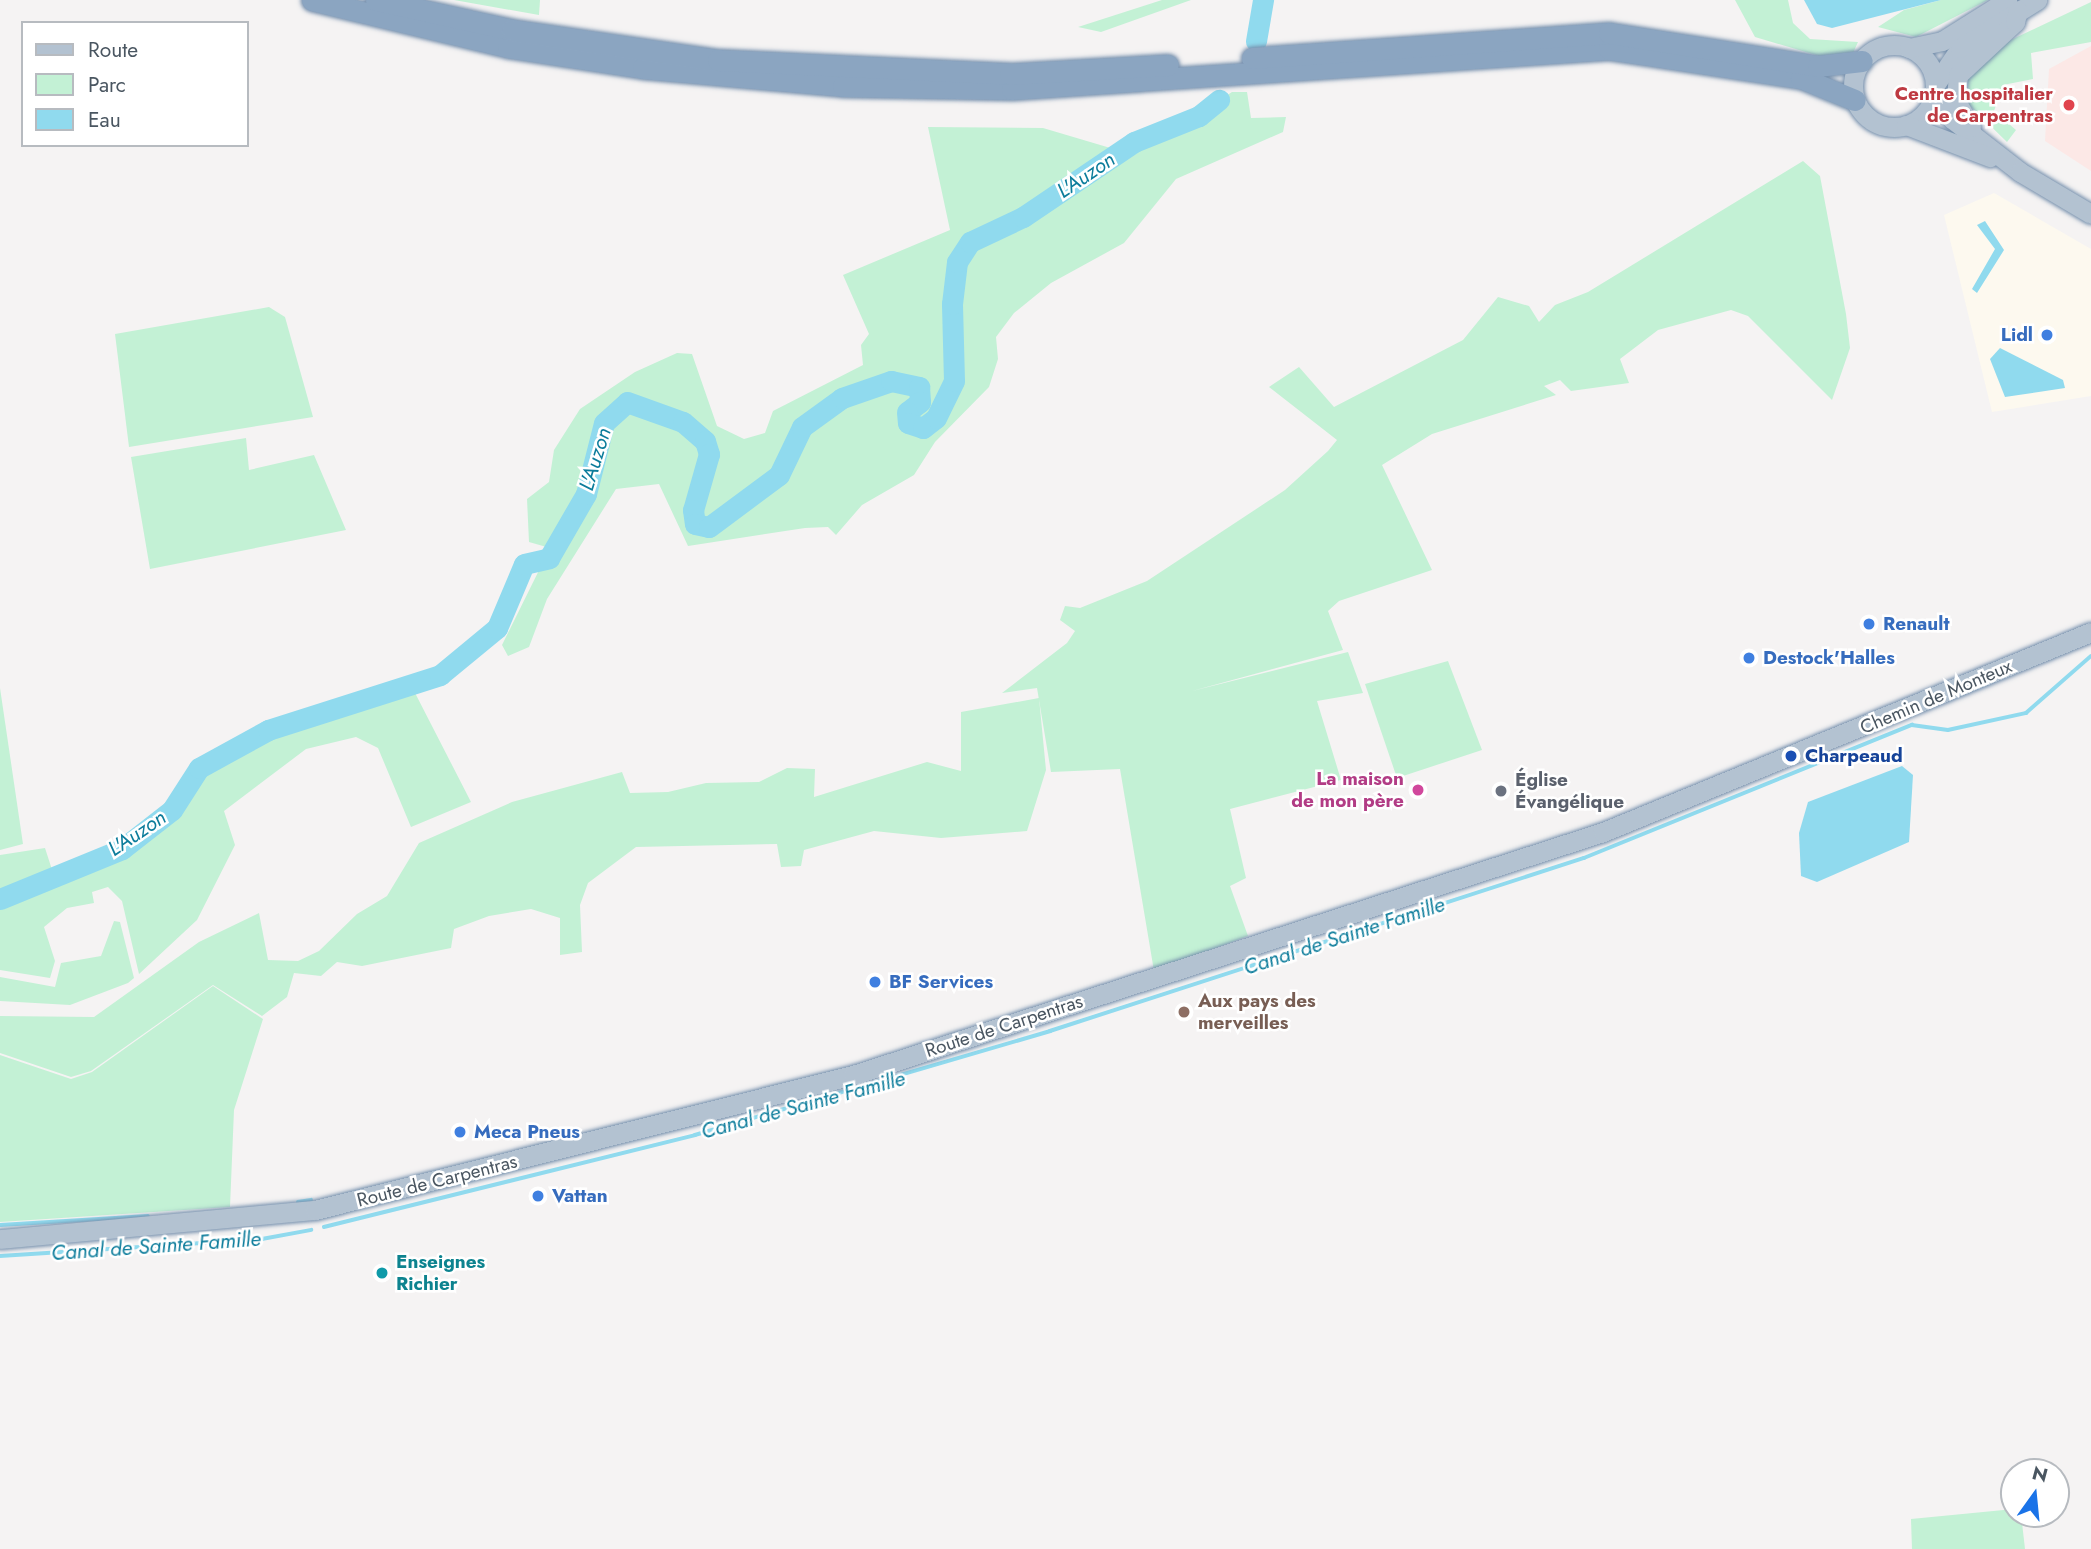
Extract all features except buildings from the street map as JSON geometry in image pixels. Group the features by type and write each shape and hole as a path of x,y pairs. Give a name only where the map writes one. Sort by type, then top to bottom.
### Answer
{"highway":[{"path":"312,0 508,47 725,77 1012,89 1211,68 1609,33 1818,66 1862,61"},
{"path":"376,0 645,51 825,68 1010,74 1211,68"},
{"path":"1290,62 1609,48 1801,78 1855,100"}],"main road":[{"path":"2013,5 1945,61 1921,118 1906,125 1882,126 1855,100 1853,83 1862,61 1884,47 1909,48 1942,41 2013,5 2037,0"},
{"path":"1973,134 1956,101 1958,75 2015,22 2013,5"},
{"path":"1909,48 1923,57 1935,90 1973,134 2020,172"},
{"path":"1906,125 2020,172 2091,214"},
{"name":"Chemin de Monteux","path":"1780,761 2091,632"},
{"name":"Route de Carpentras","path":"0,1239 221,1224 315,1210 853,1075 1493,870 1780,761"}],"shaded area":[{"name":"Centre hospitalier de Carpentras","path":"2091,46 2091,171 2045,141 2049,69"},
{"path":"1994,193 2091,249 2091,396 1992,412 1944,215"}],"green space":[{"path":"454,0 540,0 539,15"},
{"path":"1162,0 1191,0 1101,32 1078,27"},
{"path":"1735,0 1788,0 1793,23 1810,39 1858,42 1853,53 1826,58 1755,37"},
{"path":"1941,0 1988,0 1916,37 1878,27 1904,10"},
{"path":"2091,2 2091,42 2031,53 2033,79 2003,85 1994,111 2016,130 2007,142 1969,105 1968,79 1998,46"},
{"path":"1232,92 1247,92 1251,118 1286,117 1283,132 1176,179 1124,243 1051,283 1014,313 996,337 998,359 989,387 935,442 914,475 862,505 836,535 828,527 805,528 688,546 659,484 616,489 547,599 529,647 508,656 502,645 550,548 529,542 527,499 549,482 554,450 580,409 635,372 677,353 692,354 717,426 744,439 765,433 773,411 863,365 861,345 869,334 843,275 950,230 928,127 1043,128 1134,155"},
{"path":"1803,161 1820,176 1846,314 1850,348 1832,400 1748,316 1731,310 1658,330 1620,359 1629,383 1571,391 1560,380 1544,386 1556,395 1432,434 1382,465 1432,570 1339,601 1328,611 1343,650 1192,691 1348,652 1363,693 1317,701 1341,780 1230,809 1246,878 1230,886 1248,936 1154,971 1120,769 1051,772 1037,688 1002,693 1067,643 1075,631 1060,620 1065,606 1080,608 1147,581 1285,490 1328,451 1337,440 1269,387 1299,367 1334,407 1463,340 1498,297 1529,306 1539,322 1555,305 1588,292"},
{"path":"269,307 285,317 313,417 129,447 115,334"},
{"path":"246,438 249,470 314,455 346,530 150,569 131,457"},
{"path":"1448,661 1482,750 1397,778 1365,684"},
{"path":"0,688 23,844 0,850"},
{"path":"413,689 471,802 411,827 378,748 356,737 306,749 224,811 235,845 197,920 139,974 122,901 108,887 92,892 94,903 67,908 44,927 55,961 50,978 0,970 0,855 45,848 56,882 125,854 175,814 202,773 271,736"},
{"path":"1039,698 1046,770 1027,831 941,838 874,831 804,850 801,866 781,867 777,844 636,847 588,883 580,905 582,952 560,955 560,918 531,909 489,916 454,929 451,948 362,966 337,962 321,976 294,973 287,997 262,1016 213,985 91,1071 71,1077 0,1053 0,1016 94,1017 199,942 259,913 268,960 298,961 319,951 357,914 387,896 419,843 512,802 622,772 630,793 668,792 706,783 759,782 787,768 815,769 814,797 927,762 961,771 961,712"},
{"path":"114,921 120,922 134,978 128,983 70,1005 0,1001 0,977 55,987 61,963 101,956"},
{"path":"213,986 263,1019 234,1110 230,1207 0,1222 0,1055 71,1079 92,1072"},
{"path":"2000,1510 2000,1528 2023,1528 2025,1549 1912,1549 1911,1519"}],"water":[{"path":"1804,0 1941,0 1832,28 1817,24"},
{"path":"1985,221 2004,250 1977,293 1972,289 1995,249 1977,225"},
{"path":"2000,348 2063,380 2065,388 2005,397 1990,359"},
{"path":"1902,766 1913,775 1909,842 1817,882 1801,876 1799,833 1808,802"}],"waterway":[{"name":"L'Auzon","path":"1256,41 1263,0"},
{"name":"L'Auzon","path":"0,899 122,849 172,810 199,768 268,730 440,675 497,628 524,564 549,558 586,494 604,423 627,402 683,422 705,441 709,454 693,510 695,524 709,527 779,475 802,427 842,398 891,381 919,387 920,402 907,412 908,423 923,428 936,418 954,381 952,304 957,262 970,242 1023,217 1134,142 1199,116 1219,100"},
{"name":"Canal de Sainte Famille","path":"324,1227 695,1135 1050,1031 1584,858 1912,725 1948,730 2026,713 2091,656"},
{"path":"298,1202 311,1200"},
{"path":"0,1225 148,1216"},
{"name":"Canal de Sainte Famille","path":"0,1256 262,1239 311,1230"}],"place":[{"name":"Centre hospitalier de Carpentras","path":"2069,105"},
{"name":"Lidl","path":"2047,335"},
{"name":"Renault","path":"1869,624"},
{"name":"Destock'Halles","path":"1749,658"},
{"name":"Charpeaud","path":"1791,756"},
{"name":"La maison de mon père","path":"1418,790"},
{"name":"Église Évangélique","path":"1501,791"},
{"name":"BF Services","path":"875,982"},
{"name":"Aux pays des merveilles","path":"1184,1012"},
{"name":"Meca Pneus","path":"460,1132"},
{"name":"Vattan","path":"538,1196"},
{"name":"Enseignes Richier","path":"382,1273"}]}
